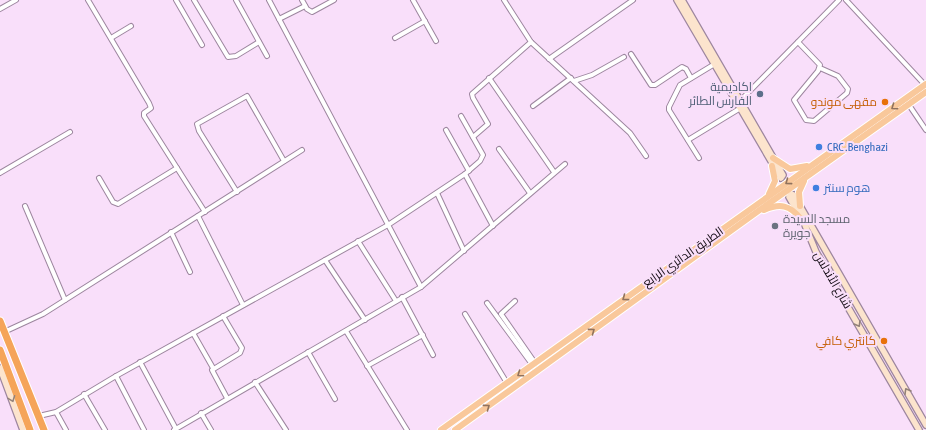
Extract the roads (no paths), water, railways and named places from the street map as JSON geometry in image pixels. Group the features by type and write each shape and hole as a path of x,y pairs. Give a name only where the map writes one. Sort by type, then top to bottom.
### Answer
{"highway":[{"path":"0,321 44,430"},
{"path":"0,350 30,430"},
{"path":"18,366 24,392 39,430"}],"main road":[{"path":"677,0 713,65 722,74 740,101 773,158 782,177 779,178 739,109 722,74 682,0"},
{"name":"الطريق الدائري الرابع","path":"441,430 925,84"},
{"name":"الطريق الدائري الرابع","path":"455,430 753,214 926,92"},
{"path":"773,158 790,170 812,164"},
{"path":"766,198 774,184 772,166"},
{"path":"800,206 799,192 806,178"},
{"name":"شارع الأندلس","path":"920,430 834,283 789,198 791,194 794,195 926,425"},
{"path":"753,214 774,206 783,205 792,208 801,219"},
{"path":"834,283 842,278"},
{"path":"0,368 23,430"}],"street":[{"path":"0,9 16,0"},
{"path":"88,0 150,106 150,108 144,113 144,116 205,212"},
{"path":"176,0 202,46"},
{"path":"194,0 228,57 236,56 259,42"},
{"path":"236,0 267,56"},
{"path":"269,0 421,287"},
{"path":"302,0 308,11 312,12 334,0"},
{"path":"323,0 326,5"},
{"path":"413,0 436,41"},
{"path":"504,0 530,42 635,138 646,156"},
{"path":"549,59 633,0"},
{"path":"740,101 839,0"},
{"path":"846,0 925,84"},
{"path":"279,19 304,6"},
{"path":"395,38 425,22"},
{"path":"111,38 131,26"},
{"path":"473,136 488,124 472,98 472,94 530,42"},
{"path":"798,42 820,65 820,68 838,76 848,89 846,93 814,121 810,121 806,120 794,100 820,68"},
{"path":"631,54 651,85 655,85 682,67 686,69 691,78"},
{"path":"533,106 572,80 592,75 624,57"},
{"path":"699,158 669,110 680,85 713,65"},
{"path":"489,78 554,172"},
{"path":"237,192 198,130 198,124 247,96 284,161"},
{"path":"909,105 926,130"},
{"path":"688,140 739,109"},
{"path":"39,416 56,412 140,362 388,225 467,172 480,161 483,155 461,116"},
{"path":"446,130 493,226"},
{"path":"0,173 70,132"},
{"path":"499,149 530,193"},
{"path":"4,332 43,314 302,150"},
{"path":"140,362 175,429 421,287 565,164"},
{"path":"99,178 113,202 118,204 176,168"},
{"path":"437,193 464,251"},
{"path":"25,206 65,300"},
{"path":"198,216 243,306"},
{"path":"171,232 190,272"},
{"path":"358,241 396,301"},
{"path":"325,260 364,320"},
{"path":"402,298 433,355"},
{"path":"516,301 501,314 534,363 537,371"},
{"path":"487,303 534,363"},
{"path":"465,314 507,383"},
{"path":"213,368 242,350 241,345 223,316"},
{"path":"346,331 407,430"},
{"path":"193,333 213,368 213,372 227,398"},
{"path":"367,366 422,335"},
{"path":"308,352 335,399"},
{"path":"116,376 144,430"},
{"path":"255,382 286,430"},
{"path":"84,394 105,430"},
{"path":"56,412 66,430"},
{"path":"201,413 211,430"}],"place":[{"name":"اكاديمية الفارس الطائر","path":"760,94"},
{"name":"مقهى موندو","path":"885,102"},
{"name":"CRC .Benghazi","path":"819,147"},
{"name":"هوم سنتر","path":"816,188"},
{"name":"مسجد السيدة جويرة","path":"775,226"},
{"name":"كانتري كافي","path":"884,341"}]}
